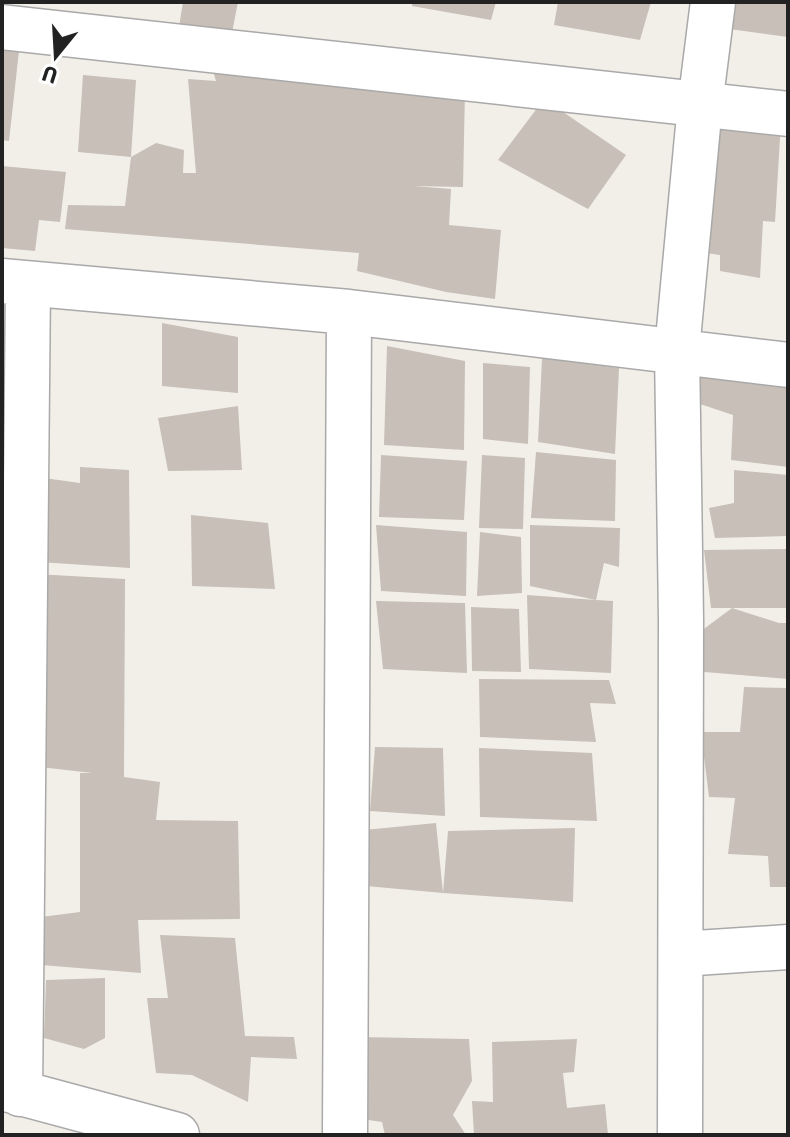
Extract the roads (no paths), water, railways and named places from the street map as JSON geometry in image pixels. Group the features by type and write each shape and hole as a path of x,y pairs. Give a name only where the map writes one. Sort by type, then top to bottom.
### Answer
{"street":[{"path":"680,1135 677,350 713,2"},
{"path":"2,27 788,114"},
{"path":"177,1135 11,1091 15,282 349,312 788,365"},
{"path":"345,1135 349,312"},
{"path":"681,954 788,947"}]}
